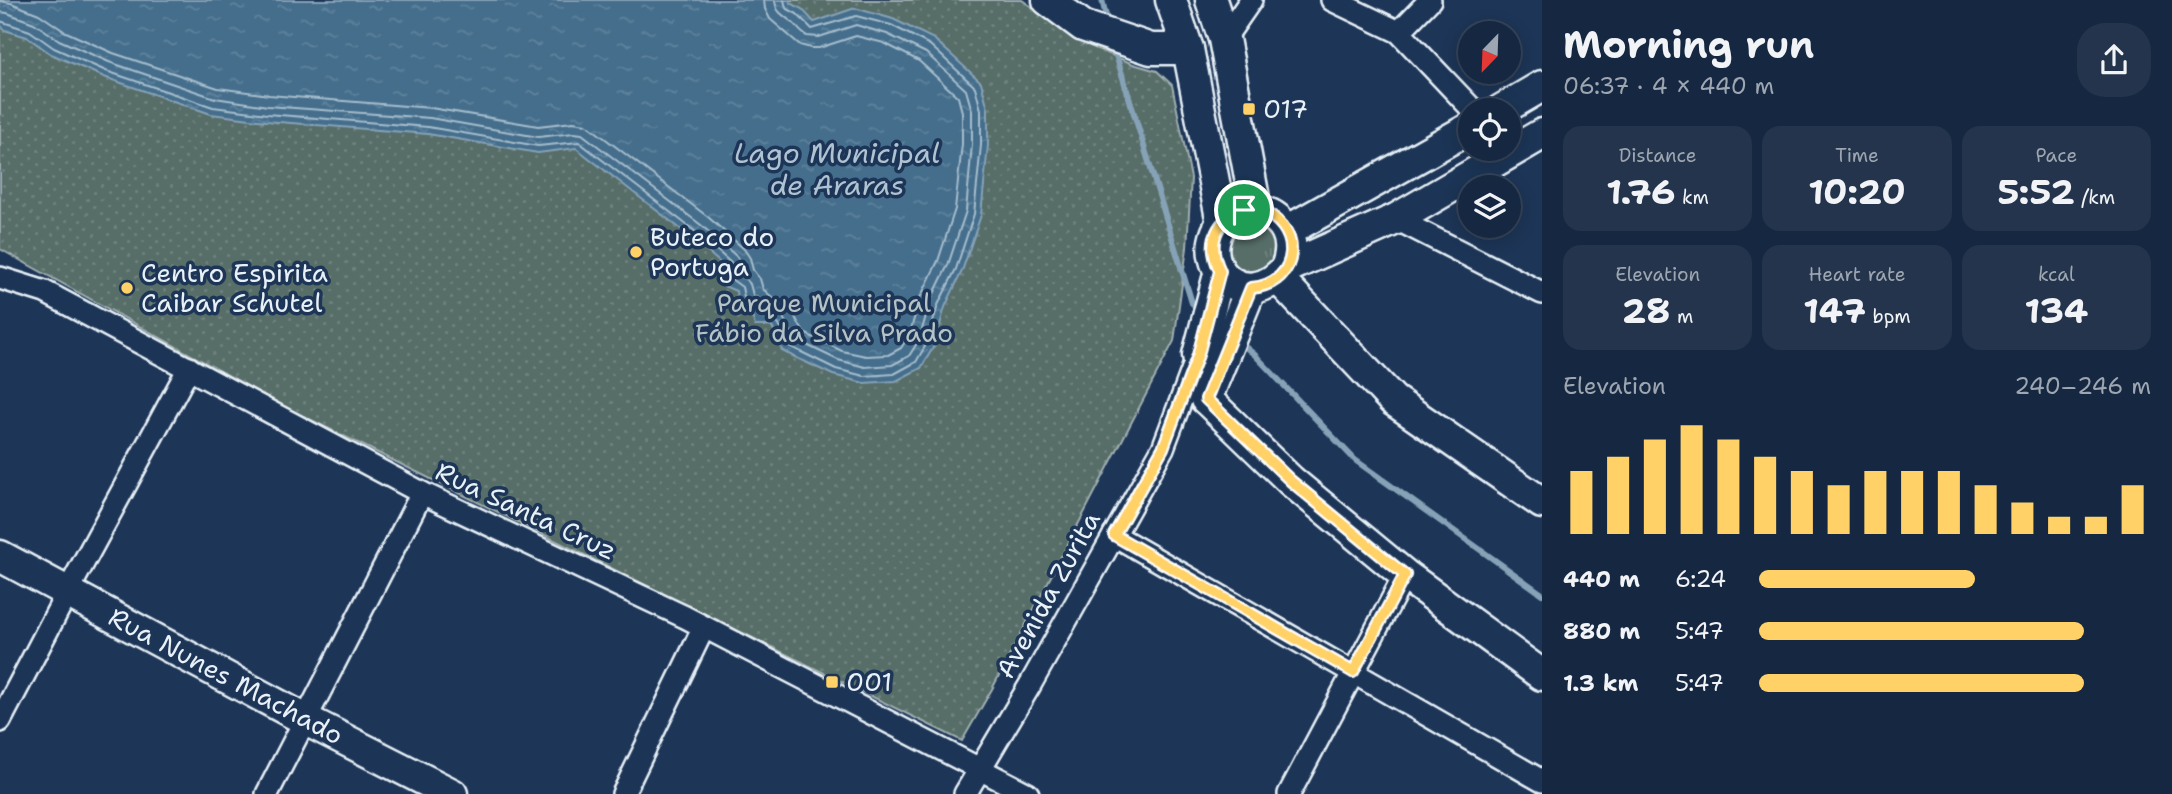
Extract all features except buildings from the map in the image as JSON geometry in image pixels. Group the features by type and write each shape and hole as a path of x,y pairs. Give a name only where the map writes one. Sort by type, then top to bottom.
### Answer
{"main road":[{"path":"1048,0 1083,26 1151,49 1188,49"},
{"path":"1171,0 1188,49 1222,223"},
{"path":"1211,0 1224,39 1256,209"},
{"path":"1521,98 1542,86"},
{"path":"1206,399 1272,278 1291,256 1287,231 1279,220 1269,213 1256,209 1232,215 1222,223 1215,234 1214,260 1220,271 1228,280 1239,285 1272,278 1396,219 1542,134"},
{"path":"1287,231 1458,135"},
{"path":"1354,192 1396,219"},
{"path":"1220,271 1198,355 1206,399 1291,481 1405,575 1542,675"},
{"path":"1272,278 1393,400 1542,503"},
{"name":"Rua Nunes Machado","path":"0,556 306,720 452,794"}],"street":[{"path":"1224,39 1251,0"},
{"path":"1332,0 1399,32 1462,98"},
{"path":"1399,32 1430,0"},
{"path":"1396,219 1542,293"},
{"name":"Rua Santa Cruz","path":"0,278 45,292 422,493 704,627 1028,794"},
{"name":"Avenida Zurita","path":"965,794 1030,685 1163,448 1198,355"},
{"path":"0,721 189,368"},
{"name":"Avenida Zurita","path":"1163,448 1206,399"},
{"path":"267,794 422,493"},
{"path":"1114,535 1542,781"},
{"path":"1289,794 1405,575"},
{"path":"623,794 704,627"}],"green space":[{"name":"Parque Municipal Fábio da Silva Prado","path":"0,0 1022,0 1083,43 1157,71 1172,85 1191,178 1187,248 1174,341 992,689 962,741 291,410 0,249"},
{"path":"1251,225 1268,232 1275,249 1268,266 1251,273 1234,266 1227,249 1234,232"}],"water":[{"name":"Lago Municipal de Araras","path":"0,0 789,0 814,22 855,8 893,19 934,39 981,82 988,109 988,145 981,215 962,271 945,307 934,346 921,368 896,381 864,383 833,375 782,351 771,326 755,326 751,312 738,307 736,291 719,284 727,269 691,237 576,148 538,153 428,134 211,114 104,77 51,54 27,37 4,30 0,24"}],"waterway":[{"path":"1102,0 1108,24"},
{"path":"1113,45 1192,303 1200,309"},
{"path":"1238,341 1255,355 1355,460 1542,594"}],"place":[{"name":"017","path":"1249,109"},
{"name":"Buteco do Portuga","path":"636,252"},
{"name":"Centro Espirita Caibar Schutel","path":"127,288"},
{"name":"001","path":"832,682"}],"route":[{"path":"1256,209 1279,220 1291,243 1291,256 1278,278 1270,284 1251,288 1206,399 1291,481 1405,575 1353,672 1114,535 1163,448 1198,355 1220,271 1214,260 1215,234 1222,223 1244,210 1256,209"}]}
